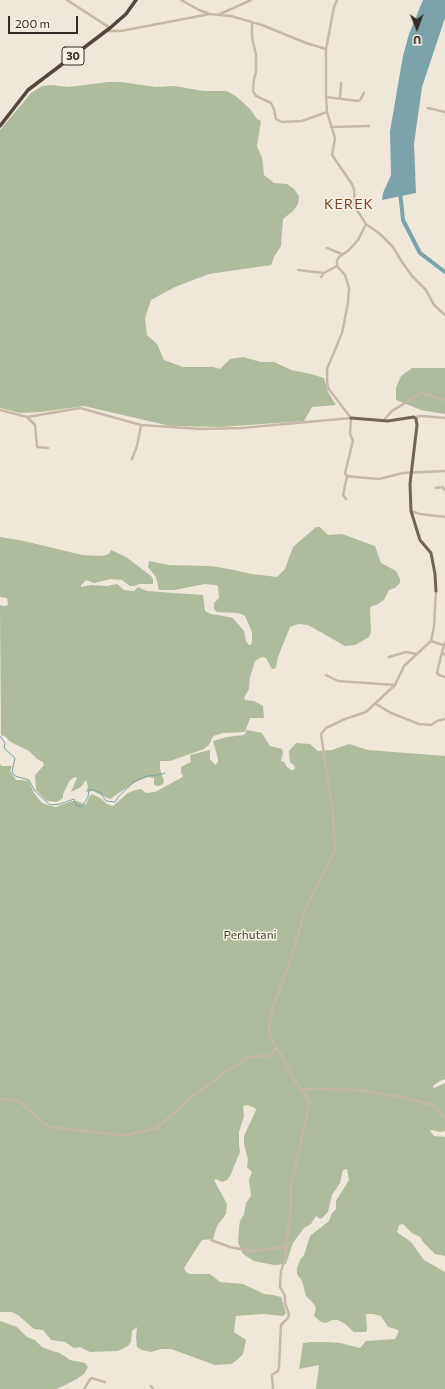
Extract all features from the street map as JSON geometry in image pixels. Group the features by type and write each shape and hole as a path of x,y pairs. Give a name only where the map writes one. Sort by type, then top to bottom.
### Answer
{"highway":[{"name":"30","path":"0,126 20,99 34,85 108,30 126,14 136,0"}],"main road":[{"path":"351,418 383,421 416,418 417,425 410,472 411,511 420,540 430,553 435,574 436,591"}],"street":[{"path":"67,0 108,30 121,31 210,14 219,14 262,25 306,43 326,49"},
{"path":"181,0 210,14"},
{"path":"219,14 251,0"},
{"path":"338,0 334,7 326,49 326,97 331,127 335,138 332,155 352,184 354,189 354,202 356,210 366,224 380,234 393,247 412,276 426,290 434,305 445,314"},
{"path":"252,22 252,37 256,60 253,91 256,96 271,103 276,119 282,122 302,121 328,112"},
{"path":"340,98 342,83"},
{"path":"326,97 358,101 364,93"},
{"path":"428,108 445,112"},
{"path":"331,127 369,126"},
{"path":"340,202 354,202"},
{"path":"346,499 343,495 347,476 346,471 353,441 350,434 351,418 328,388 327,369 342,333 349,300 347,278 337,266 338,259 358,240 366,224"},
{"path":"327,248 342,254"},
{"path":"321,277 324,273 337,266"},
{"path":"298,270 324,273"},
{"path":"383,421 392,411 421,392 445,400"},
{"path":"0,410 27,417 80,408 141,425 168,428 211,429 351,418"},
{"path":"416,418 418,416 422,416 445,418"},
{"path":"27,417 35,425 37,447 48,448"},
{"path":"132,459 137,446 141,425"},
{"path":"347,476 379,479 393,474 445,471"},
{"path":"436,488 442,487 445,490"},
{"path":"411,511 420,514 445,516"},
{"path":"273,1389 272,1375 278,1371 280,1367 281,1325 288,1318 289,1314 284,1295 280,1287 280,1275 286,1256 290,1220 291,1186 310,1102 291,1075 270,1037 269,1031 272,1010 306,907 335,850 333,814 321,734 326,728 345,719 366,712 376,704 395,685 404,666 431,641 434,627 436,591"},
{"path":"431,641 444,644 437,673 439,676 445,677"},
{"path":"389,657 406,652 418,654"},
{"path":"442,652 445,655"},
{"path":"326,675 338,681 395,685"},
{"path":"376,704 392,713 419,724 432,725 437,721 445,719"},
{"path":"0,1099 18,1100 50,1127 120,1136 128,1135 156,1128 222,1074 237,1066 243,1059 268,1056 273,1053 276,1047"},
{"path":"301,1089 346,1089 402,1097 432,1105 445,1118"},
{"path":"211,1240 230,1247 251,1251 286,1247"},
{"path":"84,1389 91,1378 105,1382"}],"green space":[{"path":"108,82 121,82 156,87 175,86 203,91 229,92 237,97 250,109 257,119 261,121 257,146 262,158 264,175 274,183 287,184 294,189 299,196 298,204 293,211 283,219 281,246 271,265 209,274 175,287 151,300 145,318 147,335 157,344 164,360 183,367 213,367 220,369 230,359 243,357 261,362 274,362 291,370 324,378 328,392 336,405 312,407 304,421 221,427 170,426 84,406 41,412 20,413 0,408 0,130 31,93 42,86 51,85 69,87"},
{"path":"412,368 445,368 445,414 421,410 396,400 396,388 401,376"},
{"path":"316,527 320,527 328,535 342,534 375,546 381,563 396,571 400,579 400,583 395,588 389,590 384,600 370,607 371,632 369,637 355,645 345,646 308,625 298,624 290,627 278,657 276,668 272,669 266,658 262,657 255,661 250,677 249,689 244,698 245,700 254,701 263,706 264,718 250,718 245,732 223,733 213,736 209,745 204,749 170,761 160,761 160,769 164,781 163,784 159,786 154,784 154,778 148,777 137,781 110,799 93,791 86,792 88,787 86,780 81,787 71,792 77,778 75,777 70,780 63,794 63,798 57,802 47,801 36,790 35,775 44,765 43,762 37,759 29,751 9,741 6,737 1,735 0,605 8,605 7,598 0,597 0,537 24,541 82,555 102,556 109,554 111,550 126,557 151,576 153,579 153,584 139,584 130,586 122,580 111,579 94,583 86,580 81,587 117,584 124,590 134,591 138,587 147,591 203,595 205,611 211,614 233,618 244,631 246,641 249,645 251,645 252,632 245,616 238,613 217,612 214,609 214,603 219,598 218,586 205,584 174,590 159,590 156,577 148,567 149,561 169,565 211,566 277,577 285,569 293,547"},
{"name":"Perhutani","path":"247,730 262,733 270,746 282,749 283,753 281,761 284,762 291,770 294,770 295,766 290,762 289,751 296,743 310,744 318,751 332,750 349,744 368,750 445,756 445,1079 433,1086 434,1088 445,1083 445,1131 430,1131 434,1136 445,1137 445,1256 435,1254 420,1237 412,1233 403,1224 399,1225 397,1232 411,1242 424,1260 445,1272 445,1389 316,1389 319,1365 299,1369 303,1343 340,1343 360,1348 366,1341 395,1339 399,1331 388,1327 381,1316 373,1314 366,1314 367,1331 365,1332 354,1332 338,1320 332,1320 326,1323 321,1322 314,1316 316,1308 306,1296 302,1281 297,1274 297,1268 304,1255 310,1236 329,1221 332,1213 336,1209 336,1201 349,1180 347,1169 343,1170 340,1183 332,1195 328,1212 320,1219 316,1216 311,1224 304,1228 293,1243 286,1264 274,1265 254,1261 243,1254 238,1243 239,1228 246,1203 251,1196 249,1180 252,1172 247,1167 248,1159 244,1144 244,1136 256,1110 255,1108 247,1105 243,1106 244,1116 239,1132 240,1152 230,1176 227,1180 222,1182 216,1179 214,1180 227,1204 226,1214 217,1226 213,1239 202,1240 184,1268 186,1272 190,1274 210,1274 220,1282 243,1284 264,1294 281,1297 286,1313 283,1316 263,1314 236,1316 234,1332 246,1340 243,1354 237,1360 231,1364 215,1365 171,1349 161,1349 151,1352 142,1350 137,1347 137,1327 132,1331 131,1342 128,1346 118,1351 90,1352 80,1347 74,1348 65,1342 51,1340 43,1330 34,1329 18,1315 12,1312 0,1312 0,764 2,766 12,766 10,771 16,780 29,781 34,793 42,803 56,807 72,801 77,801 86,805 92,794 107,804 113,806 128,793 135,790 141,789 146,793 155,792 181,778 183,776 181,773 181,767 191,762 190,755 210,750 210,759 215,765 218,762 218,759 213,741 227,737 244,735"},
{"path":"0,1321 17,1327 27,1337 35,1340 42,1347 60,1353 70,1360 85,1363 88,1367 84,1374 57,1389 0,1389"}],"water":[{"path":"423,0 445,0 445,18 422,87 414,144 416,193 382,200 383,193 391,175 390,131 403,56 409,34"}],"waterway":[{"path":"400,191 403,220 420,253 445,272"},
{"path":"0,736 5,743 4,748 15,758 12,772 15,776 29,780 35,791 50,805 60,804 74,799 76,805 82,807 88,797 89,789 100,792 106,801 115,802 119,796 134,782 147,776 165,773"}],"district":[{"name":"KEREK","path":"349,204"}]}
